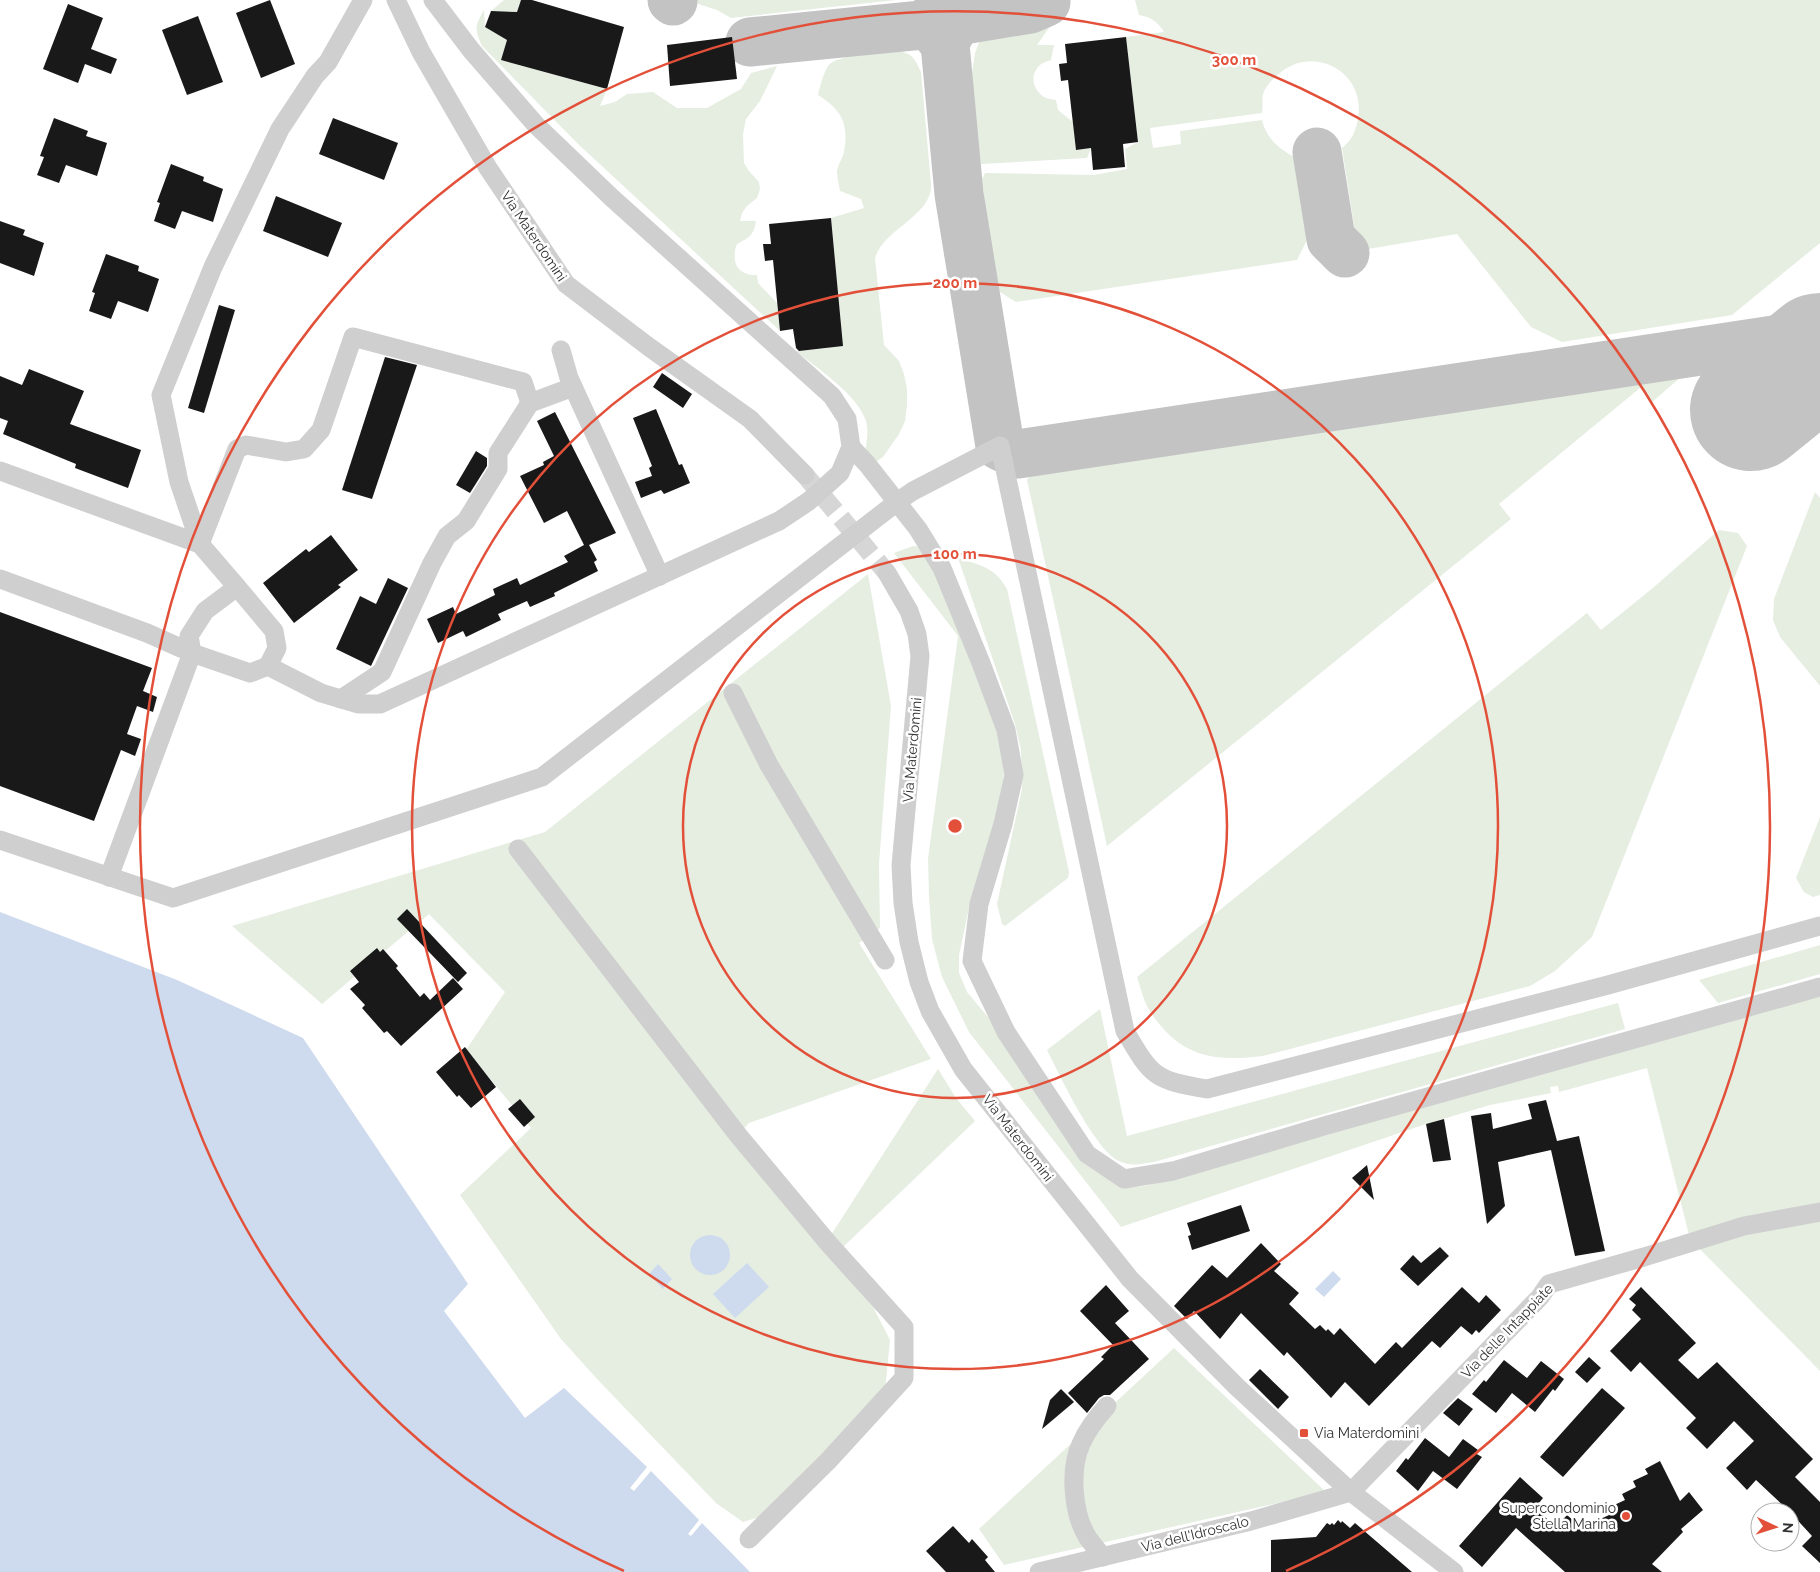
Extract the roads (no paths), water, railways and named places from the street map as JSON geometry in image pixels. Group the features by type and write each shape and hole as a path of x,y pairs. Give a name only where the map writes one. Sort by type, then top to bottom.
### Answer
{"street":[{"path":"0,579 250,673 268,666 277,648 274,631 200,544 178,482 161,395 213,267 280,129 315,76 328,62 361,0"},
{"name":"Via Materdomini","path":"396,0 421,52 488,168 566,284 750,420 805,475"},
{"path":"268,666 321,693 358,704 380,704 779,522 809,501 840,473 851,447 847,419 832,396 611,197 536,125 471,50 433,0"},
{"path":"200,544 236,449 246,445 286,452 304,449 321,430 353,337 522,382 530,403"},
{"path":"561,350 573,387 660,576"},
{"path":"341,699 382,672 432,563 447,536 466,520 498,469 498,453 530,403 573,387"},
{"path":"0,840 173,898 542,776 897,502 913,491 1000,446 1125,1031 1143,1062 1158,1077 1175,1083 1207,1089 1608,985 1820,926"},
{"path":"851,447 867,464 918,529 942,568 1006,730 1014,775 1003,824 979,904 972,961 1006,1032 1087,1154 1124,1179 1173,1171 1820,987"},
{"path":"0,471 200,544"},
{"name":"Via Materdomini","path":"887,573 909,611 918,634 920,656 901,864 903,903 909,942 919,982 930,1011 963,1069 1130,1279 1236,1387 1351,1492 1445,1569"},
{"path":"109,877 192,652 189,636 205,611 236,587"},
{"path":"733,693 770,765 885,960"},
{"path":"518,849 738,1135 828,1244 904,1327 904,1378 828,1461 749,1540"},
{"name":"Via delle Intappiate","path":"1351,1492 1540,1297 1549,1284 1744,1226 1820,1212"},
{"path":"1103,1557 1088,1537 1077,1509 1074,1488 1075,1466 1080,1445 1097,1417 1107,1406"},
{"name":"Via dell'Idroscalo","path":"1039,1572 1251,1521 1351,1492"}],"water":[{"path":"0,912 177,980 303,1038 468,1284 444,1311 525,1418 564,1388 647,1467 630,1488 634,1491 651,1471 699,1520 688,1534 691,1536 702,1523 750,1572 0,1572"},
{"path":"710,1235 724,1241 730,1255 724,1269 710,1275 696,1269 690,1255 696,1241"},
{"path":"747,1263 769,1287 735,1318 713,1294"},
{"path":"658,1264 672,1279 663,1289 649,1274"},
{"path":"1333,1271 1341,1279 1324,1297 1315,1289"}],"tunnel":[{"path":"805,475 887,573"}],"place":[{"name":"Via Materdomini","path":"1304,1433"},
{"name":"Supercondominio Stella Marina","path":"1626,1516"}]}
